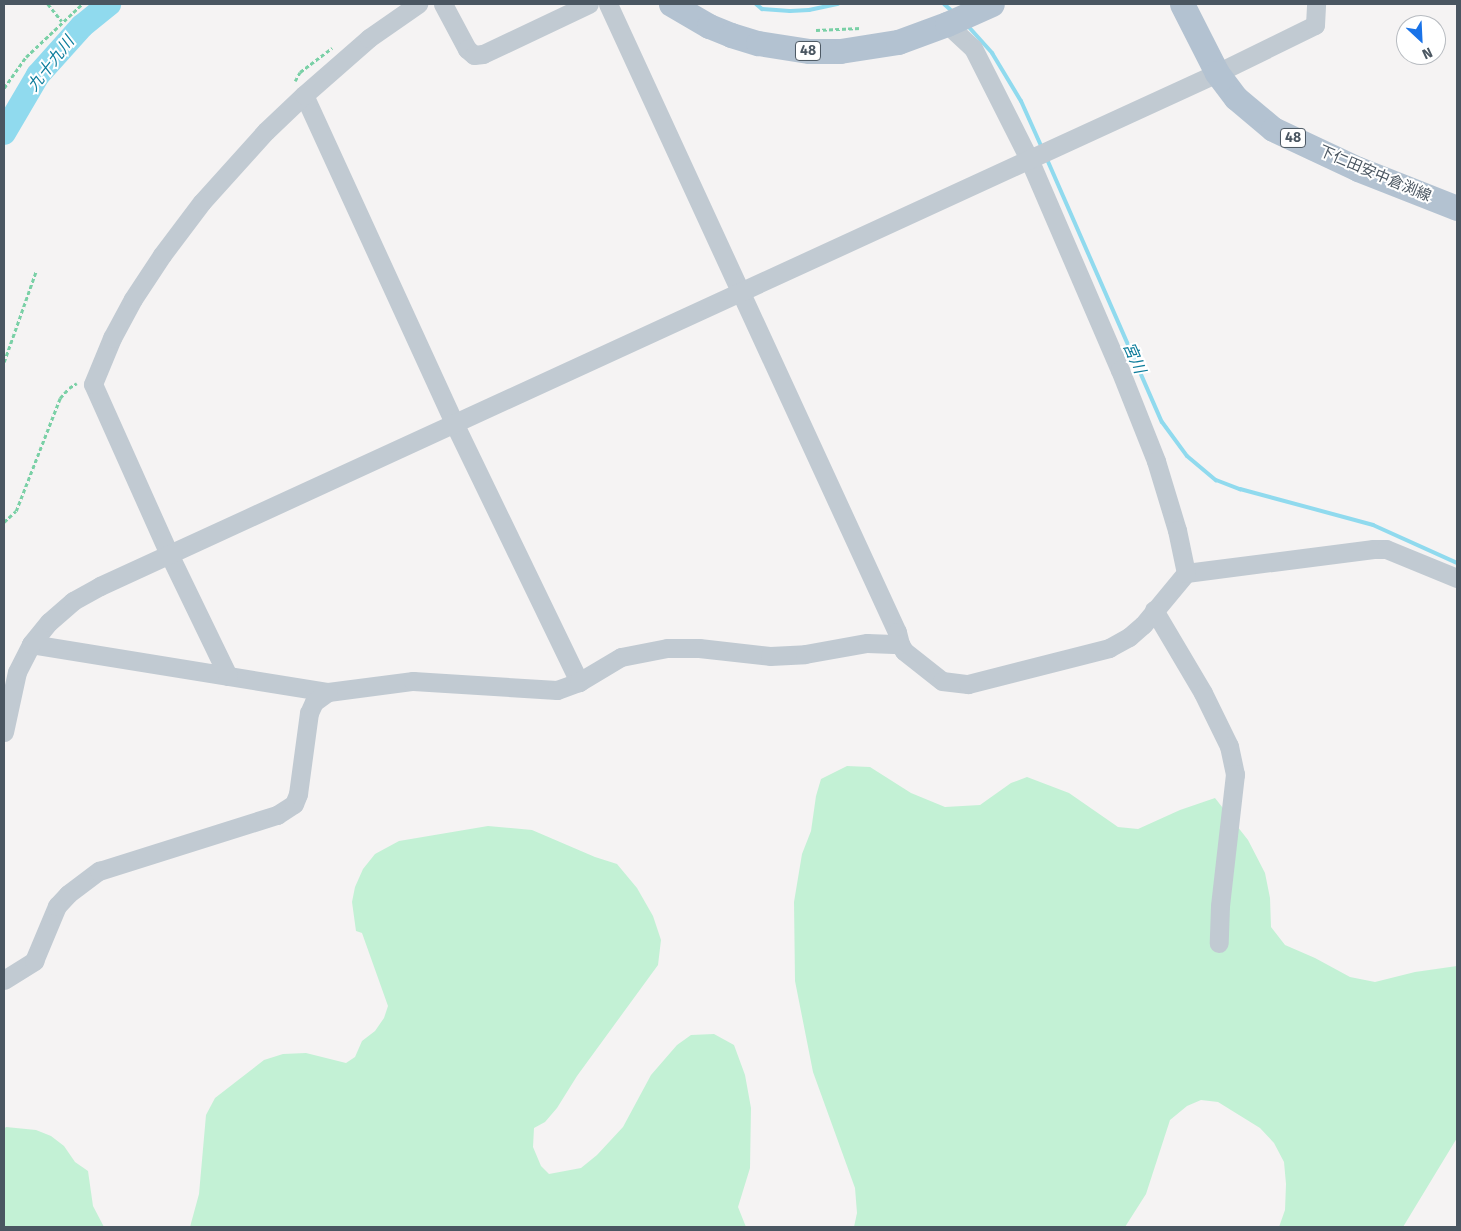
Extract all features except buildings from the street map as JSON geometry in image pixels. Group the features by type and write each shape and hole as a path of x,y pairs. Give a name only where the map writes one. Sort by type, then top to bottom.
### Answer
{"main road":[{"name":"48","path":"671,4 709,26 731,35 785,49 809,51 869,48 898,42 949,24 982,8"},
{"name":"下仁田安中倉渕線","path":"1182,4 1217,74 1236,98 1273,129 1358,169 1457,208"}],"street":[{"path":"228,676 169,554 93,384 112,338 133,299 162,255 202,202 266,131 304,95 369,38 418,4"},
{"path":"443,4 467,50 474,55 483,54 589,4"},
{"path":"608,4 897,632 900,644 904,651 942,681 968,684 1109,648 1129,637 1144,625 1186,572 1386,549 1457,578"},
{"path":"4,732 17,672 31,644 49,622 73,601 169,554 1217,74 1315,25 1316,4"},
{"path":"949,24 974,48 1032,158 1156,461 1177,530 1186,572"},
{"path":"304,95 454,423 578,682"},
{"path":"1154,610 1203,693 1229,746 1235,774 1220,906 1219,943"},
{"path":"31,644 328,692 413,681 529,690 557,690 578,682 621,657 667,648 699,648 770,656 805,654 867,643 900,644"},
{"path":"4,980 34,961 56,906 68,894 99,871 277,815 294,804 298,794 309,713 314,702 328,692"}],"path":[{"path":"48,4 62,21"},
{"path":"4,88 26,57 82,4"},
{"path":"4,362 36,270"},
{"path":"4,522 16,511 60,398 69,388 80,382 93,384"}],"green space":[{"path":"847,766 870,767 911,793 945,807 980,805 1011,783 1027,777 1069,793 1118,827 1138,829 1180,810 1215,798 1248,840 1265,873 1270,898 1271,927 1285,945 1315,958 1350,977 1375,982 1415,972 1457,966 1457,1138 1403,1227 1279,1227 1285,1210 1286,1184 1284,1162 1274,1143 1260,1128 1218,1102 1201,1100 1187,1106 1170,1120 1146,1194 1125,1227 854,1227 857,1213 855,1188 813,1072 795,981 794,902 802,854 811,831 816,796 821,779"},
{"path":"488,826 532,830 595,857 617,864 637,888 653,916 661,940 658,965 577,1076 557,1108 545,1122 534,1128 533,1147 541,1166 549,1174 581,1168 597,1155 623,1127 651,1075 677,1045 691,1035 714,1034 734,1045 745,1075 751,1108 750,1168 738,1207 746,1227 190,1227 199,1194 206,1115 215,1098 264,1060 283,1054 306,1053 346,1063 355,1057 362,1041 375,1031 384,1018 388,1006 362,933 356,931 352,902 355,887 363,869 375,854 399,841"},
{"path":"6,1127 36,1130 51,1136 64,1146 75,1162 88,1171 93,1206 104,1227 4,1227 4,1129"}],"waterway":[{"name":"九十九川","path":"4,133 38,75 82,26 109,4"},
{"name":"宮川","path":"756,4 762,9 790,11 809,10 838,4"},
{"name":"宮川","path":"944,4 953,12"},
{"name":"宮川","path":"967,25 992,53 1021,101 1042,148"},
{"name":"宮川","path":"1046,157 1162,422 1187,456 1216,480 1240,489 1373,525 1457,563"}]}
